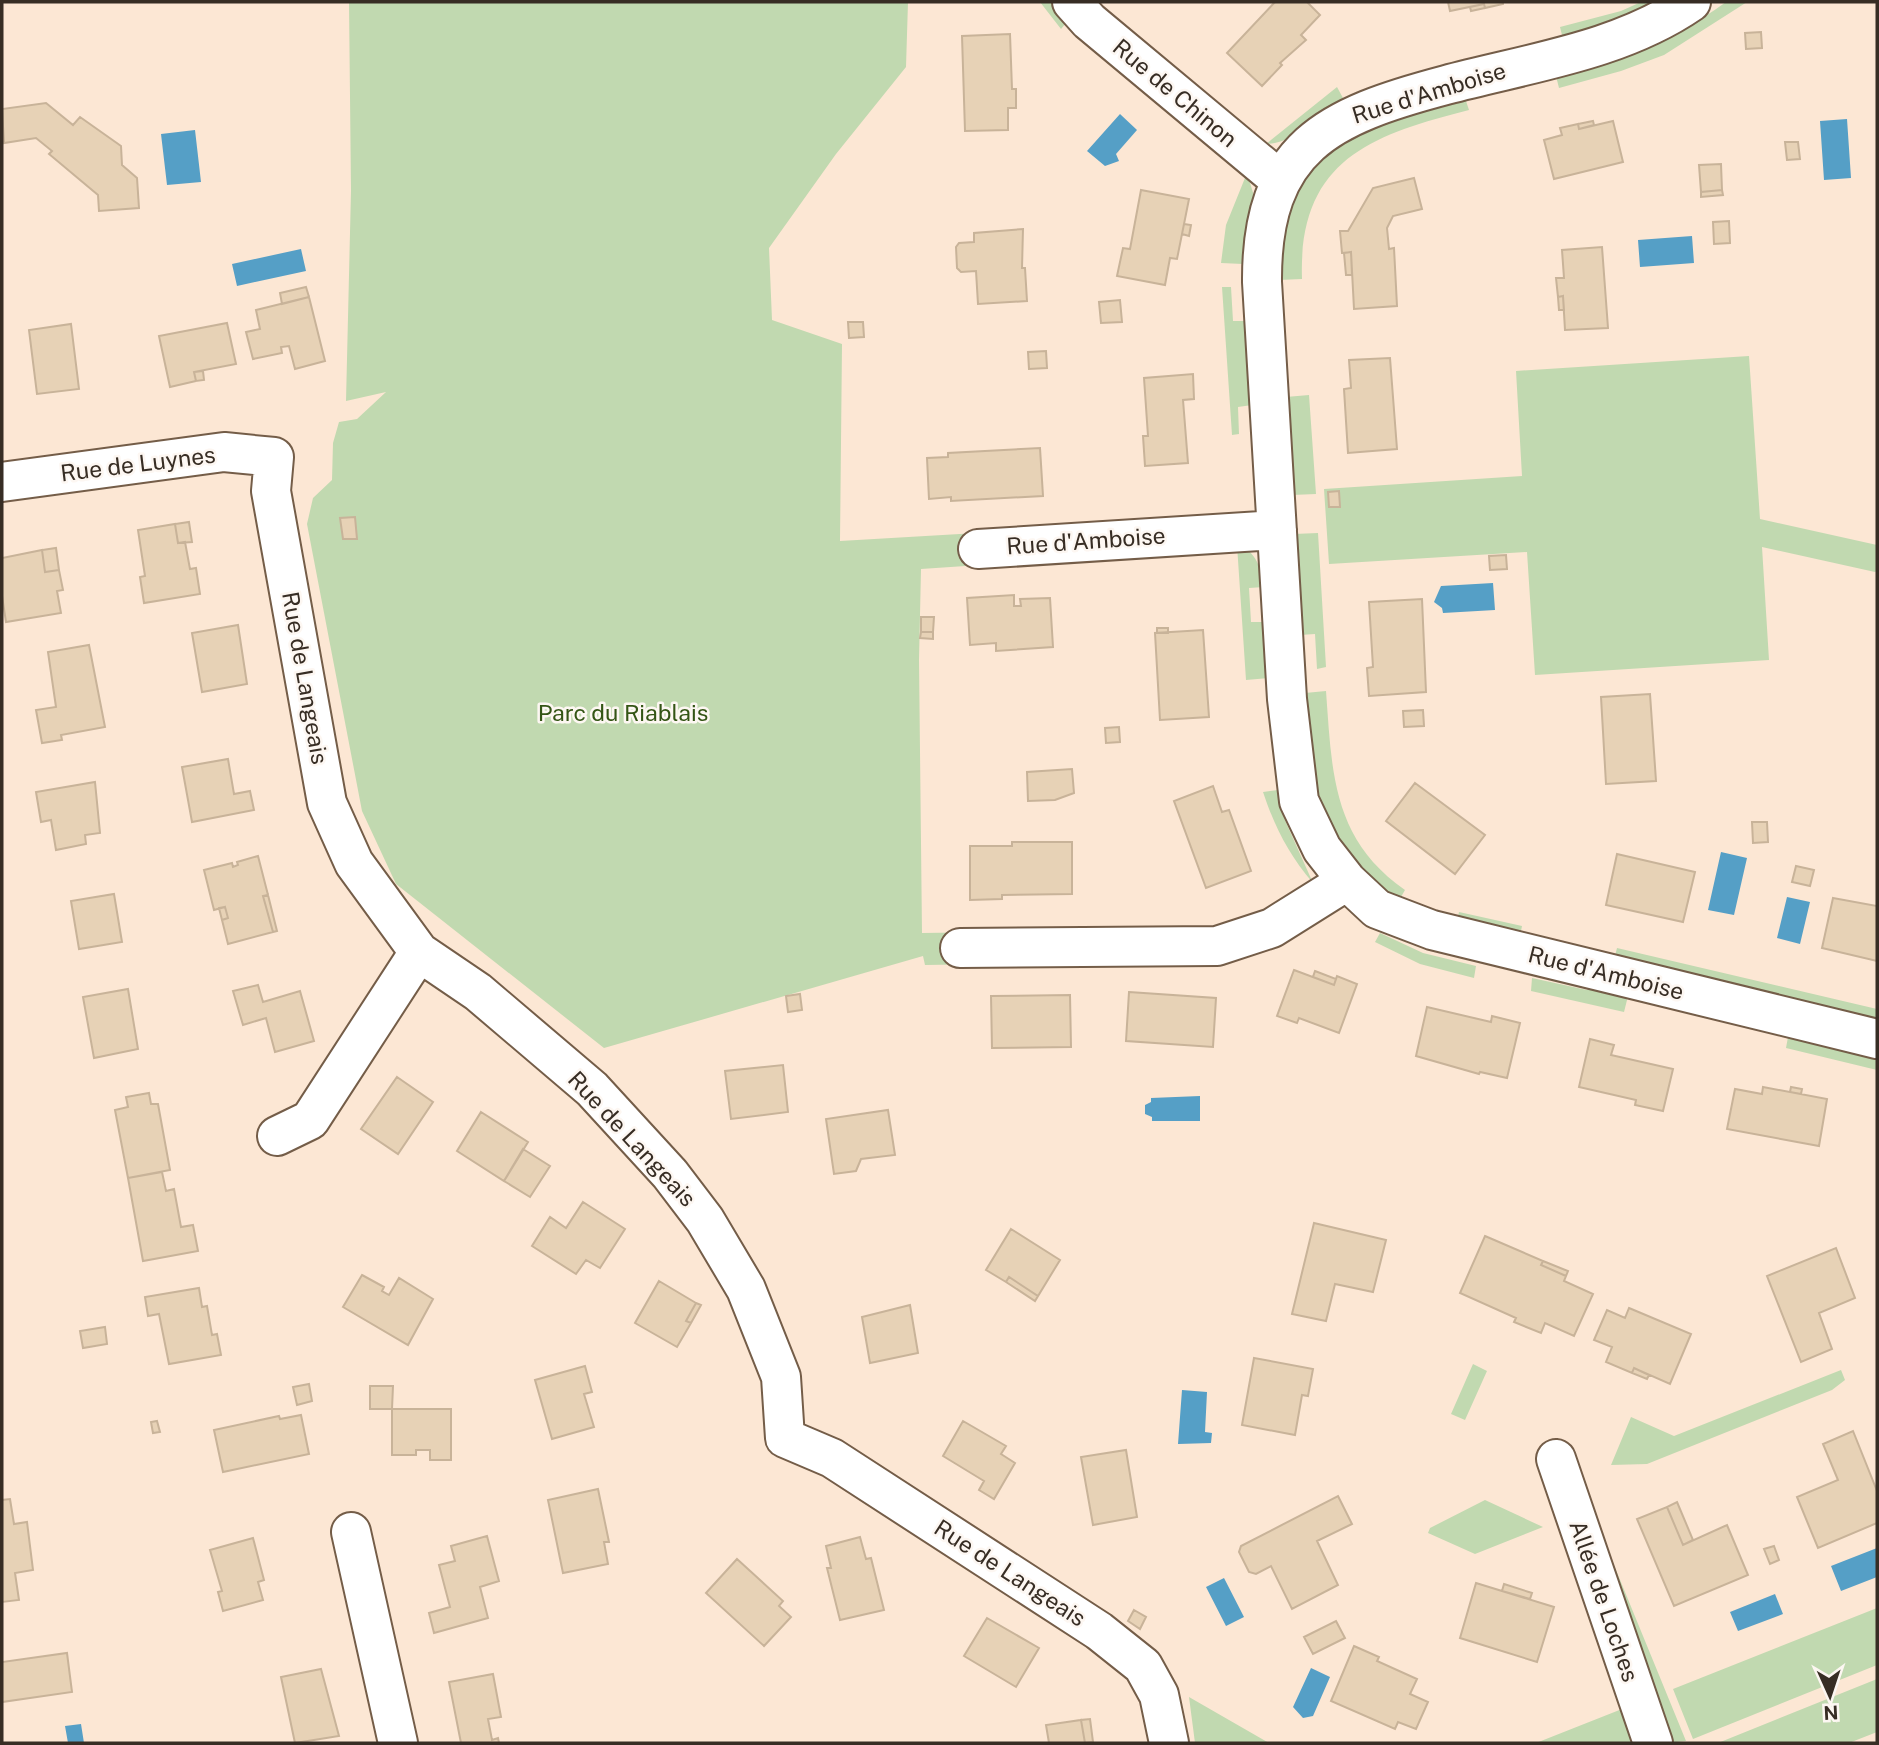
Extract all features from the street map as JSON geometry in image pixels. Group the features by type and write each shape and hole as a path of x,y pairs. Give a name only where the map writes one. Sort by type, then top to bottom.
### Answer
{"street":[{"name":"Rue de Chinon","path":"1072,2 1089,21 1281,181"},
{"name":"Rue d'Amboise","path":"1691,2 1619,39 1410,94 1352,114 1310,144 1281,181 1270,207 1262,256 1287,699 1299,801 1322,849 1347,881 1377,909 1432,930 1877,1039"},
{"name":"Rue de Luynes","path":"2,482 225,452 274,457"},
{"name":"Rue de Langeais","path":"274,457 271,491 327,803 354,863 419,952 478,992 582,1080 670,1174 705,1220 746,1289 782,1377 785,1438 832,1458 1099,1631 1143,1666 1159,1695 1169,1743"},
{"name":"Rue d'Amboise","path":"978,549 1277,530"},
{"path":"960,948 1217,946 1272,928 1347,881"},
{"path":"277,1136 310,1120 419,952"},
{"name":"Allée de Loches","path":"1556,1459 1653,1743"},
{"path":"351,1532 398,1743"}],"green space":[{"name":"Parc du Riablais","path":"349,2 908,2 906,67 836,154 769,248 772,320 842,344 840,541 994,532 995,564 921,569 919,660 922,933 994,932 994,964 925,965 923,956 604,1048 396,884 362,811 307,524 313,498 332,480 333,443 339,422 357,419 386,392 346,401 351,191"},
{"path":"1040,2 1056,2 1070,18 1061,29"},
{"path":"1641,2 1663,2 1563,39 1560,27 1621,11"},
{"path":"1726,2 1747,2 1664,55 1621,71 1559,88 1556,76 1645,49 1684,30"},
{"path":"1337,87 1343,98 1296,134 1276,143 1266,144"},
{"path":"1465,98 1469,110 1401,130 1372,143 1347,160 1327,180 1312,206 1304,239 1302,279 1279,280 1283,235 1289,214 1308,175 1322,158 1338,143 1367,125"},
{"path":"1247,173 1254,196 1243,264 1221,263 1226,225"},
{"path":"1222,287 1231,287 1233,321 1247,321 1252,405 1238,407 1239,434 1232,435"},
{"path":"1749,356 1760,519 1877,545 1875,572 1762,547 1769,660 1535,675 1527,552 1329,564 1324,489 1522,476 1516,371"},
{"path":"1309,395 1316,494 1292,495 1286,397"},
{"path":"1318,533 1326,667 1317,669 1315,634 1300,635 1294,534"},
{"path":"1237,545 1254,556 1261,574 1264,587 1249,588 1251,622 1267,622 1269,678 1246,680"},
{"path":"1326,691 1334,776 1340,802 1363,849 1381,870 1405,890 1397,904 1360,876 1314,798 1305,693"},
{"path":"1278,790 1284,818 1313,883 1284,840 1263,792"},
{"path":"1459,912 1522,926 1519,941 1456,927"},
{"path":"1380,933 1423,953 1476,966 1474,978 1420,964 1375,942"},
{"path":"1617,948 1877,1009 1877,1022 1614,960"},
{"path":"1532,978 1587,990 1601,978 1620,984 1627,1000 1624,1012 1531,991"},
{"path":"1788,1037 1877,1058 1877,1070 1786,1048"},
{"path":"1473,1364 1487,1371 1465,1420 1451,1414"},
{"path":"1841,1370 1845,1380 1832,1390 1647,1464 1611,1465 1631,1417 1674,1436"},
{"path":"1485,1500 1543,1527 1475,1554 1428,1533 1430,1528"},
{"path":"1591,1509 1686,1741 1668,1743"},
{"path":"1877,1608 1877,1665 1693,1739 1673,1689"},
{"path":"1877,1679 1877,1732 1849,1743 1718,1743"},
{"path":"1189,1697 1269,1743 1195,1743"},
{"path":"1622,1709 1636,1743 1536,1743"}],"water":[{"path":"1120,114 1137,130 1116,154 1119,161 1105,166 1087,151"},
{"path":"1847,119 1851,178 1824,180 1820,121"},
{"path":"195,130 201,182 167,185 161,134"},
{"path":"1692,236 1694,263 1640,267 1638,240"},
{"path":"301,249 306,271 237,286 232,264"},
{"path":"1493,583 1495,610 1443,613 1442,608 1434,602 1441,586"},
{"path":"1721,852 1747,858 1734,915 1708,910"},
{"path":"1787,897 1810,902 1800,944 1777,938"},
{"path":"1200,1096 1200,1121 1152,1121 1152,1117 1145,1114 1145,1105 1151,1102 1151,1098"},
{"path":"1182,1390 1207,1392 1205,1432 1212,1433 1211,1443 1178,1444"},
{"path":"1877,1548 1877,1577 1841,1591 1831,1566"},
{"path":"1224,1578 1244,1617 1226,1626 1206,1587"},
{"path":"1775,1594 1783,1614 1738,1631 1730,1612"},
{"path":"1311,1668 1330,1677 1313,1716 1303,1718 1293,1707"},
{"path":"81,1724 84,1743 68,1743 65,1726"}],"building":[{"path":"1275,2 1307,2 1320,15 1301,35 1306,40 1280,63 1282,65 1262,86 1227,53"},
{"path":"1448,2 1503,4 1485,8 1484,4 1450,11"},
{"path":"1484,4 1485,8 1471,11 1470,7"},
{"path":"1761,32 1762,48 1746,49 1745,33"},
{"path":"1010,34 1012,89 1016,89 1016,108 1008,108 1008,130 965,131 962,36"},
{"path":"46,103 73,125 80,117 121,146 122,165 137,178 139,208 99,211 98,195 49,154 52,151 36,138 4,143 2,109"},
{"path":"1593,121 1594,125 1579,129 1578,124"},
{"path":"1613,121 1623,162 1554,179 1544,140 1562,135 1560,128 1578,124 1579,129"},
{"path":"1785,142 1798,142 1800,159 1787,160"},
{"path":"1721,164 1722,190 1701,192 1699,165"},
{"path":"1414,178 1422,209 1393,216 1387,228 1389,249 1394,248 1397,306 1354,309 1351,252 1342,253 1340,231 1348,231 1373,188"},
{"path":"1141,190 1189,199 1177,259 1170,258 1165,285 1117,276 1123,248 1130,249"},
{"path":"1722,190 1723,195 1701,197 1701,192"},
{"path":"1729,221 1730,243 1714,244 1713,222"},
{"path":"1184,224 1191,225 1189,236 1182,234"},
{"path":"1023,229 1022,268 1025,268 1027,301 978,304 976,271 961,272 957,268 956,247 959,243 974,242 974,233"},
{"path":"1602,247 1608,328 1565,330 1563,296 1558,297 1556,278 1564,278 1562,250"},
{"path":"1351,252 1352,275 1346,275 1344,253"},
{"path":"306,287 309,297 282,304 280,293"},
{"path":"1563,296 1564,310 1559,310 1558,297"},
{"path":"309,297 325,361 295,369 289,346 281,347 282,353 253,359 246,332 260,329 256,310"},
{"path":"1120,300 1122,322 1101,323 1099,302"},
{"path":"848,322 863,322 864,337 849,338"},
{"path":"227,323 236,364 194,372 196,381 170,387 159,336"},
{"path":"71,324 79,389 37,394 29,330"},
{"path":"1046,351 1047,368 1029,369 1028,352"},
{"path":"1390,358 1397,449 1348,453 1344,389 1351,388 1349,360"},
{"path":"203,371 204,380 196,381 194,372"},
{"path":"1193,374 1194,399 1183,400 1188,463 1145,466 1143,436 1148,436 1144,378"},
{"path":"1040,448 1043,496 951,501 951,497 929,499 927,458 948,457 948,453"},
{"path":"1339,491 1340,507 1329,507 1328,492"},
{"path":"355,517 357,539 343,539 340,518"},
{"path":"189,522 192,542 178,543 175,524"},
{"path":"175,524 178,543 185,542 190,569 196,568 200,594 144,603 140,577 145,576 138,530"},
{"path":"56,548 59,570 45,572 42,550"},
{"path":"42,550 45,572 59,570 63,590 57,591 61,613 6,622 2,596 2,558"},
{"path":"1506,555 1507,569 1490,570 1489,556"},
{"path":"1014,595 1014,606 1021,606 1020,599 1050,598 1053,647 996,651 996,643 970,645 967,598"},
{"path":"1422,599 1426,692 1369,696 1367,668 1373,667 1369,602"},
{"path":"921,617 934,617 933,632 921,632"},
{"path":"238,625 247,684 202,692 192,633"},
{"path":"1157,628 1168,628 1168,633 1157,633"},
{"path":"1203,630 1209,717 1160,720 1155,633"},
{"path":"921,632 933,632 933,639 920,638"},
{"path":"89,645 105,727 61,735 62,740 42,743 36,710 56,707 48,652"},
{"path":"1650,694 1656,781 1606,784 1601,697"},
{"path":"1423,710 1424,726 1404,727 1403,711"},
{"path":"1119,727 1120,742 1106,743 1105,728"},
{"path":"228,759 234,794 250,791 254,810 192,822 182,767"},
{"path":"1072,769 1074,793 1055,800 1028,801 1027,772"},
{"path":"95,782 100,833 85,835 86,844 56,850 51,820 41,822 36,792"},
{"path":"1415,783 1485,835 1455,874 1386,821"},
{"path":"1213,786 1222,812 1229,810 1251,871 1206,888 1174,801"},
{"path":"1752,822 1767,822 1768,842 1753,843"},
{"path":"1012,842 1072,842 1072,894 1002,895 1002,899 970,900 970,846 1012,846"},
{"path":"1617,854 1695,872 1683,922 1606,905"},
{"path":"258,856 268,895 263,896 273,932 228,944 222,920 228,918 225,907 214,910 204,870 232,863 233,867 238,865 237,862"},
{"path":"1796,866 1814,870 1810,886 1792,882"},
{"path":"114,894 122,942 79,949 71,901"},
{"path":"268,895 277,931 273,932 263,896"},
{"path":"1833,898 1877,906 1877,961 1822,948"},
{"path":"225,907 228,918 222,920 219,908"},
{"path":"1294,970 1334,985 1337,976 1357,984 1339,1033 1299,1018 1297,1023 1277,1016"},
{"path":"1315,971 1336,979 1334,985 1313,977"},
{"path":"258,985 263,1002 300,991 314,1041 275,1052 266,1018 243,1025 233,991"},
{"path":"128,989 138,1049 94,1058 83,997"},
{"path":"1129,992 1216,998 1213,1047 1126,1041"},
{"path":"800,994 802,1010 788,1012 786,996"},
{"path":"1070,995 1071,1047 992,1048 991,996"},
{"path":"1427,1007 1491,1022 1492,1016 1520,1023 1507,1078 1480,1072 1479,1074 1416,1056"},
{"path":"1590,1039 1614,1045 1611,1055 1673,1069 1663,1111 1635,1105 1636,1100 1579,1087"},
{"path":"783,1065 788,1112 731,1119 725,1071"},
{"path":"397,1077 433,1102 398,1154 361,1129"},
{"path":"1763,1087 1827,1099 1819,1146 1727,1129 1735,1089 1762,1094"},
{"path":"1791,1087 1802,1089 1801,1094 1790,1092"},
{"path":"149,1093 151,1104 158,1104 170,1170 128,1178 115,1110 128,1107 126,1097"},
{"path":"888,1110 895,1155 861,1159 856,1171 834,1174 826,1119"},
{"path":"481,1112 528,1142 504,1181 457,1151"},
{"path":"523,1149 550,1166 530,1197 504,1181"},
{"path":"162,1172 166,1191 174,1189 181,1227 193,1225 198,1251 143,1261 128,1178"},
{"path":"583,1202 625,1229 600,1268 586,1260 576,1274 532,1246 550,1217 566,1228"},
{"path":"1314,1223 1386,1240 1373,1292 1335,1284 1326,1321 1292,1314"},
{"path":"1011,1229 1060,1260 1038,1296 1009,1277 1006,1282 986,1270"},
{"path":"1485,1236 1543,1261 1541,1265 1566,1276 1564,1281 1593,1294 1574,1336 1545,1323 1541,1333 1514,1322 1516,1318 1460,1293"},
{"path":"1836,1248 1855,1298 1819,1313 1832,1349 1801,1362 1767,1276"},
{"path":"1543,1261 1568,1271 1566,1276 1541,1265"},
{"path":"362,1275 384,1287 382,1291 389,1295 399,1278 433,1299 408,1345 343,1307"},
{"path":"1009,1277 1038,1296 1035,1301 1006,1282"},
{"path":"659,1281 696,1303 686,1321 691,1323 677,1347 635,1323"},
{"path":"199,1288 202,1307 207,1306 212,1335 217,1334 221,1355 169,1364 159,1314 148,1316 145,1297"},
{"path":"696,1303 701,1305 691,1323 686,1321"},
{"path":"910,1305 918,1353 870,1363 862,1317"},
{"path":"1629,1308 1691,1334 1670,1384 1634,1368 1632,1373 1606,1362 1612,1347 1594,1340 1607,1310 1625,1318"},
{"path":"105,1327 107,1344 83,1348 80,1331"},
{"path":"1254,1358 1313,1369 1308,1396 1302,1395 1295,1435 1242,1425"},
{"path":"585,1366 592,1392 584,1394 594,1427 552,1439 535,1380"},
{"path":"1634,1368 1649,1375 1647,1379 1632,1373"},
{"path":"309,1384 312,1401 297,1405 293,1387"},
{"path":"370,1386 393,1386 392,1409 370,1409"},
{"path":"392,1409 451,1409 451,1460 430,1460 430,1450 416,1450 416,1455 392,1455"},
{"path":"301,1415 309,1454 223,1472 214,1430 279,1416 280,1419"},
{"path":"157,1421 160,1432 153,1433 151,1422"},
{"path":"963,1421 1006,1446 1001,1454 1015,1463 994,1499 979,1490 984,1481 943,1456"},
{"path":"1853,1431 1877,1491 1877,1523 1818,1548 1797,1497 1838,1480 1823,1444"},
{"path":"1126,1450 1137,1517 1093,1525 1081,1457"},
{"path":"598,1489 609,1542 604,1542 608,1564 563,1573 548,1500"},
{"path":"1338,1496 1352,1524 1317,1541 1338,1585 1292,1609 1271,1566 1256,1574 1249,1572 1239,1552 1241,1546"},
{"path":"10,1499 14,1524 27,1522 33,1570 15,1573 19,1600 2,1602 2,1500"},
{"path":"1677,1502 1693,1540 1683,1545 1667,1507"},
{"path":"1667,1507 1683,1545 1727,1525 1748,1575 1674,1606 1637,1519"},
{"path":"487,1536 499,1581 480,1587 488,1618 434,1633 429,1613 450,1607 439,1565 455,1561 451,1546"},
{"path":"860,1537 866,1559 871,1558 884,1610 840,1620 827,1568 831,1568 826,1546"},
{"path":"253,1538 264,1580 258,1582 263,1600 223,1611 218,1592 222,1591 210,1550"},
{"path":"1774,1546 1779,1560 1770,1564 1764,1549"},
{"path":"737,1559 783,1601 779,1606 791,1617 764,1646 706,1593"},
{"path":"1476,1583 1554,1607 1537,1662 1460,1638"},
{"path":"1504,1584 1532,1593 1530,1599 1502,1591"},
{"path":"1134,1610 1146,1617 1140,1629 1128,1621"},
{"path":"987,1618 1039,1648 1016,1687 964,1656"},
{"path":"1336,1621 1345,1638 1313,1654 1304,1637"},
{"path":"1354,1646 1379,1657 1377,1661 1417,1679 1410,1694 1428,1702 1416,1729 1398,1722 1395,1729 1331,1701"},
{"path":"67,1653 72,1692 2,1702 2,1662"},
{"path":"321,1669 339,1736 295,1743 281,1677"},
{"path":"493,1674 501,1717 488,1719 492,1740 498,1738 499,1743 461,1743 449,1682"},
{"path":"1090,1719 1093,1742 1085,1743 1081,1720"},
{"path":"1081,1720 1085,1743 1049,1743 1046,1725"}]}
